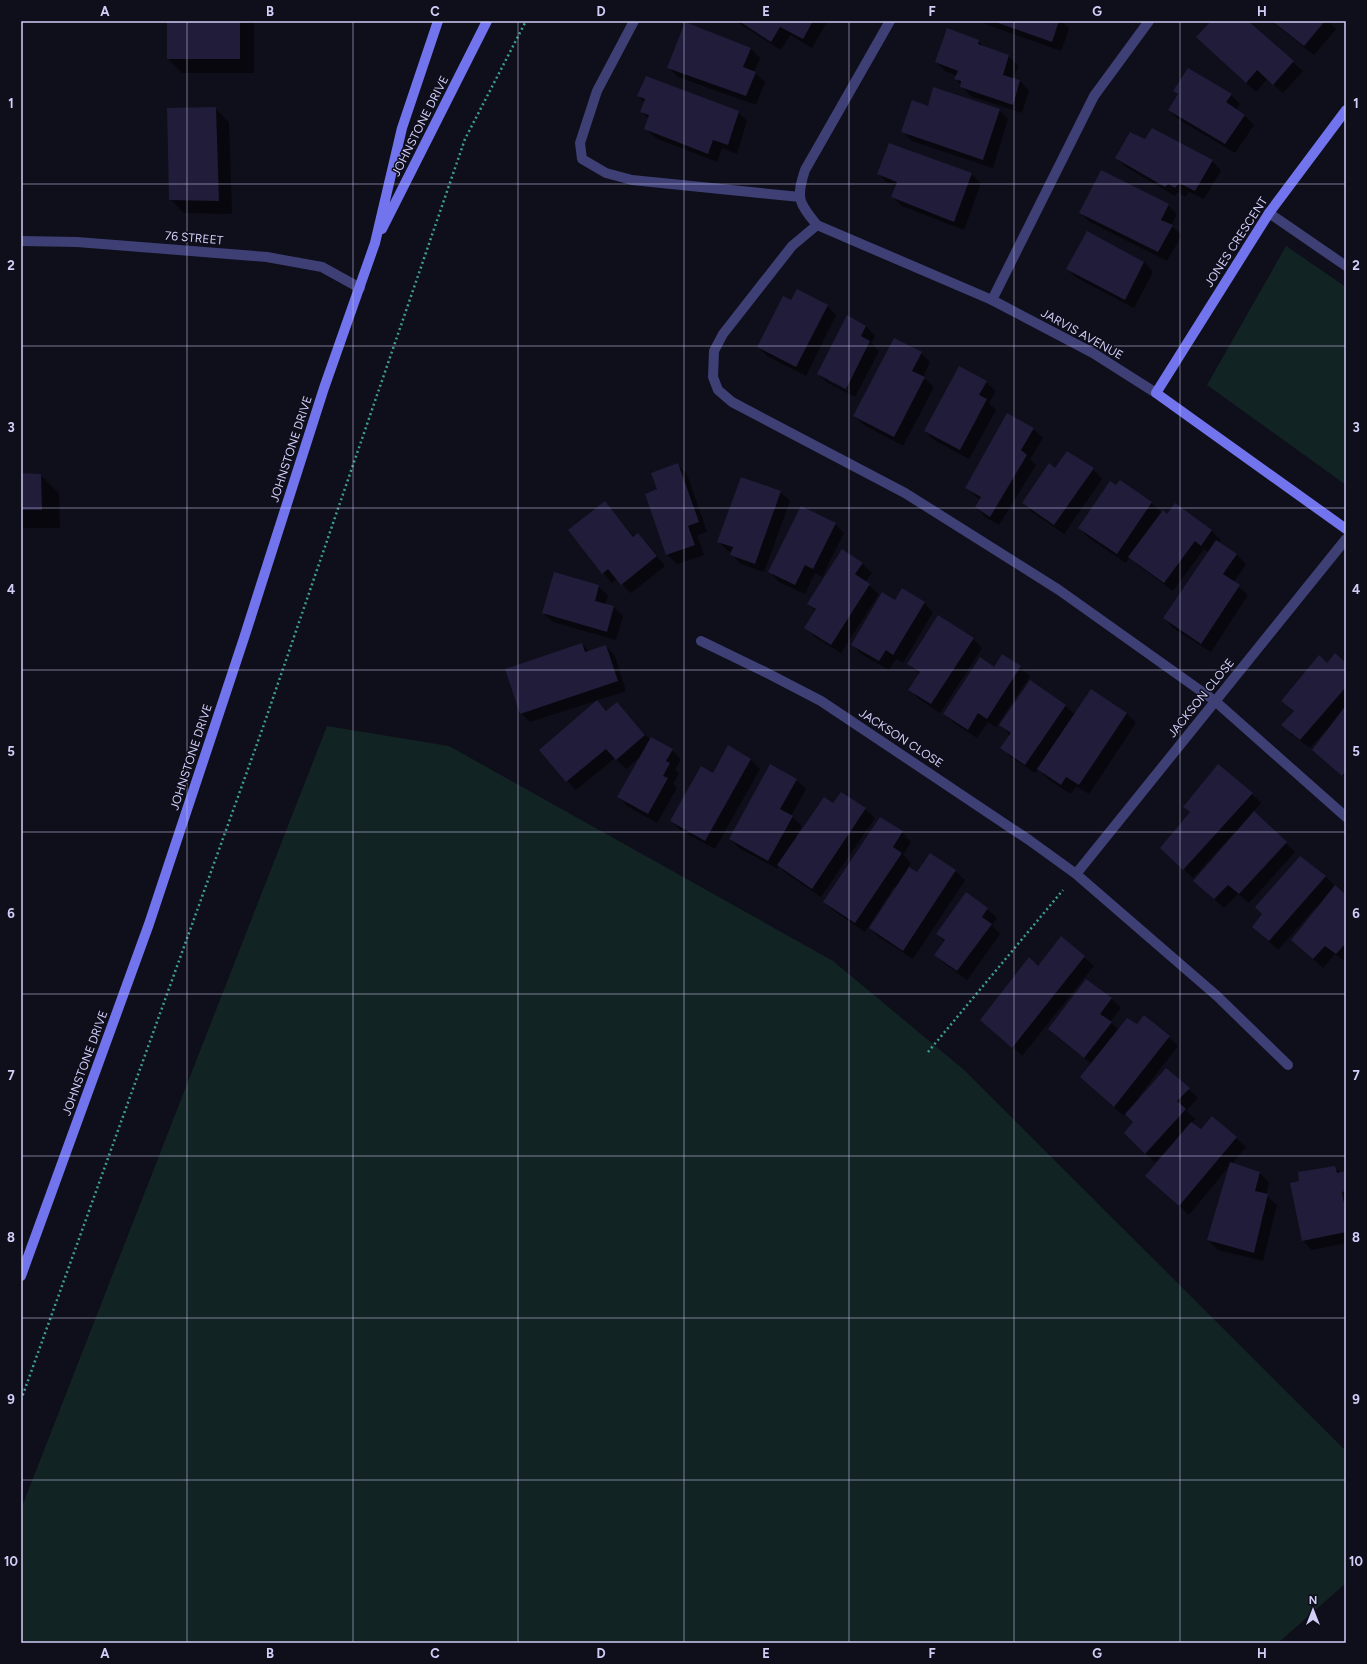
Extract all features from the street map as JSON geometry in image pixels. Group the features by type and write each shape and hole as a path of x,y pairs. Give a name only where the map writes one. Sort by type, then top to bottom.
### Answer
{"main road":[{"name":"JOHNSTONE DRIVE","path":"21,1276 149,924 244,638 324,388 375,243 402,128 438,21"},
{"name":"JOHNSTONE DRIVE","path":"375,243 487,21"},
{"name":"JONES CRESCENT","path":"1156,393 1269,213 1346,110"},
{"name":"JARVIS AVENUE","path":"1156,393 1346,529"}],"street":[{"path":"634,21 597,91 580,143 582,159 606,173 632,180 799,193"},
{"path":"890,21 805,170 799,193 806,211 817,225 792,246 723,334 714,351 712,362 713,377 718,390 732,402 905,493 1059,590 1215,701 1346,816"},
{"path":"992,300 1094,96 1149,21"},
{"path":"1269,213 1346,266"},
{"name":"JARVIS AVENUE","path":"817,225 992,300 1093,353 1156,393"},
{"name":"76 STREET","path":"21,241 77,242 267,257 322,267 360,288"},
{"name":"JACKSON CLOSE","path":"1076,874 1346,538"},
{"name":"JACKSON CLOSE","path":"701,641 821,701 979,805 1076,874 1217,996 1288,1065"}],"path":[{"path":"21,1400 262,730 465,139 526,21"},
{"path":"928,1052 1076,874"}],"green space":[{"path":"1286,246 1346,287 1346,485 1207,385"},
{"path":"327,726 449,746 833,961 963,1069 1346,1451 1346,1583 1278,1643 21,1643 21,1509"}],"building":[{"path":"167,21 240,21 240,59 167,59"},
{"path":"739,21 813,21 803,39 780,27 771,42"},
{"path":"993,21 1059,21 1052,42"},
{"path":"1211,21 1248,21 1294,61 1273,85 1257,70 1246,83 1196,37"},
{"path":"1272,21 1325,21 1304,46"},
{"path":"685,22 751,48 743,67 756,72 746,96 667,68"},
{"path":"947,28 979,40 978,44 1009,55 1003,75 1020,80 1013,105 960,87 961,81 954,79 958,71 935,62"},
{"path":"1188,68 1232,94 1226,102 1245,115 1225,144 1168,110 1178,94 1173,91"},
{"path":"646,76 739,111 728,145 713,140 708,154 644,129 649,115 640,112 645,99 637,96"},
{"path":"933,87 1000,109 983,160 901,132 912,100 928,106"},
{"path":"216,107 219,201 169,200 167,108"},
{"path":"1152,128 1213,160 1195,191 1179,183 1175,188 1168,184 1165,187 1115,158 1130,132 1145,139"},
{"path":"889,143 972,173 954,222 891,197 897,182 877,174"},
{"path":"1101,170 1169,204 1161,220 1173,225 1158,252 1079,213"},
{"path":"1087,231 1144,262 1125,300 1066,269"},
{"path":"797,289 828,305 796,367 757,347 783,296 791,300"},
{"path":"847,315 866,326 861,336 870,341 846,389 817,374"},
{"path":"894,338 922,352 912,371 925,377 894,437 853,416"},
{"path":"959,366 987,381 979,395 987,399 960,450 924,431"},
{"path":"1007,413 1034,428 1021,450 1027,455 990,517 975,507 981,497 965,488"},
{"path":"1067,451 1094,468 1054,525 1022,503 1049,463 1055,468"},
{"path":"678,463 699,522 688,526 695,545 666,555 645,494 657,489 651,473"},
{"path":"21,473 41,474 42,510 21,510"},
{"path":"741,477 781,491 755,564 730,555 733,547 717,542"},
{"path":"1120,480 1152,502 1117,554 1078,528 1110,481 1116,485"},
{"path":"605,501 633,537 638,533 657,556 621,585 608,569 602,574 568,530"},
{"path":"1175,503 1212,530 1201,546 1195,541 1164,583 1128,557 1163,510 1167,514"},
{"path":"801,506 836,523 813,569 805,565 795,585 768,572"},
{"path":"1216,540 1237,554 1223,574 1240,585 1201,644 1163,618"},
{"path":"842,549 863,563 855,574 870,584 831,645 804,628 816,609 807,604"},
{"path":"554,572 599,585 595,601 614,606 607,632 542,613"},
{"path":"902,588 925,602 893,655 886,650 879,661 851,645 882,592 895,600"},
{"path":"938,615 974,638 931,704 908,690 920,672 907,664"},
{"path":"582,643 585,652 606,645 618,681 520,714 505,669"},
{"path":"1335,653 1346,663 1346,687 1300,740 1281,725 1294,711 1281,701 1319,655 1327,663"},
{"path":"1002,654 1021,666 987,719 978,713 968,730 943,714 980,657 994,667"},
{"path":"1030,680 1066,705 1025,765 1000,748 1011,733 999,725"},
{"path":"1091,689 1127,713 1079,785 1066,777 1061,785 1037,769"},
{"path":"597,700 606,711 617,702 645,735 616,760 606,749 566,782 539,750"},
{"path":"1346,705 1346,771 1342,776 1312,750"},
{"path":"651,737 673,749 666,761 670,763 663,776 668,778 648,814 617,797"},
{"path":"728,745 751,759 705,841 670,821 701,766 713,773"},
{"path":"770,764 797,779 780,809 793,816 768,861 729,839"},
{"path":"1218,764 1253,793 1183,870 1160,848 1190,812 1183,807"},
{"path":"841,792 866,808 812,889 777,865 824,797 833,803"},
{"path":"1254,811 1287,842 1239,894 1228,885 1214,899 1193,881"},
{"path":"880,817 903,831 893,847 902,853 855,923 823,902"},
{"path":"930,853 956,870 903,951 869,928 909,867 917,872"},
{"path":"1300,856 1326,876 1269,941 1252,927 1262,914 1255,907"},
{"path":"1335,885 1346,895 1346,943 1336,954 1325,946 1313,959 1291,940"},
{"path":"966,892 988,908 982,917 992,924 957,971 934,955 945,940 936,934"},
{"path":"1061,936 1085,956 1012,1048 980,1020 1029,957 1038,966"},
{"path":"1086,979 1112,998 1100,1014 1112,1022 1084,1058 1048,1029"},
{"path":"1144,1015 1170,1036 1114,1107 1080,1077 1127,1018 1137,1024"},
{"path":"1166,1068 1190,1088 1177,1101 1186,1109 1145,1154 1124,1133 1133,1122 1125,1114"},
{"path":"1212,1116 1237,1137 1179,1206 1145,1176 1191,1122 1201,1129"},
{"path":"1230,1162 1260,1172 1255,1191 1268,1194 1254,1253 1207,1240"},
{"path":"1335,1166 1337,1173 1346,1171 1346,1191 1342,1192 1346,1215 1346,1232 1302,1241 1290,1183 1299,1181 1298,1172"}]}
